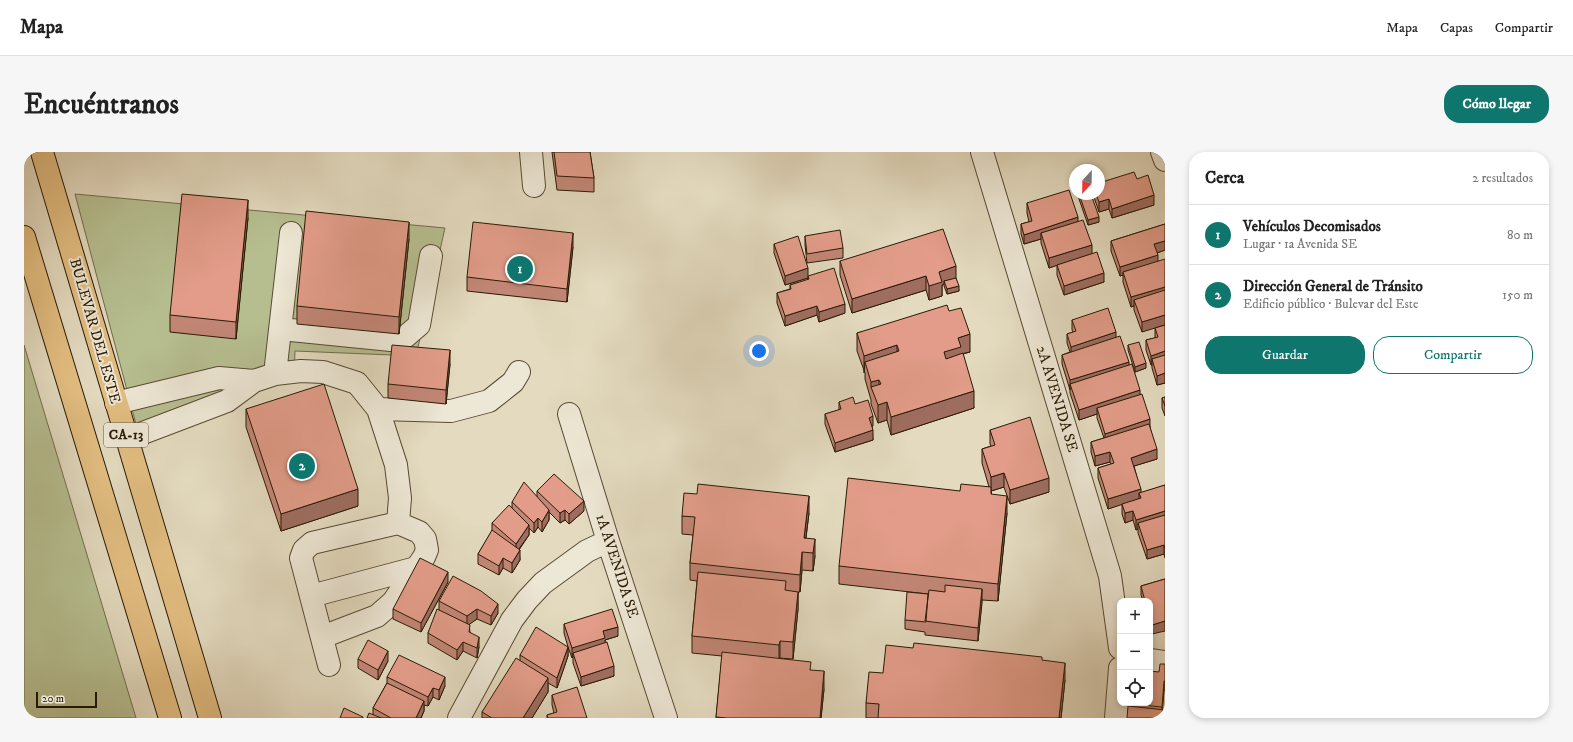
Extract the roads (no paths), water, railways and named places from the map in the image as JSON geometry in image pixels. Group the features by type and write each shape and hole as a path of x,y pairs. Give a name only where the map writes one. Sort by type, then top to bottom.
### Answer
{"highway":[{"name":"BULEVAR DEL ESTE","path":"42,152 210,718"},
{"name":"CA-13","path":"24,237 170,718"}],"street":[{"path":"531,152 534,186"},
{"path":"1162,152 1165,160"},
{"name":"2A AVENIDA SE","path":"984,153 1110,576 1118,634"},
{"path":"275,374 291,233"},
{"path":"281,329 391,340 405,336 419,325 431,256"},
{"path":"127,439 227,401 254,381 275,374 301,371 323,372 357,383 378,409 396,465 400,498 398,523"},
{"path":"378,409 451,411 489,401 513,382 518,372"},
{"path":"116,402 219,378 254,381"},
{"name":"1A AVENIDA SE","path":"569,414 608,541 666,718"},
{"path":"322,637 377,616 393,602 424,557 427,550 425,539 419,532 398,523 312,543 304,550 301,558 329,665"},
{"path":"459,718 512,620 527,600 543,583 587,550 608,541"},
{"path":"311,596 416,568"},
{"path":"1153,660 1165,662"},
{"path":"1116,718 1120,670"}],"place":[{"name":"Vehículos Decomisados","path":"520,269"},
{"name":"Dirección General de Tránsito","path":"302,466"}]}
